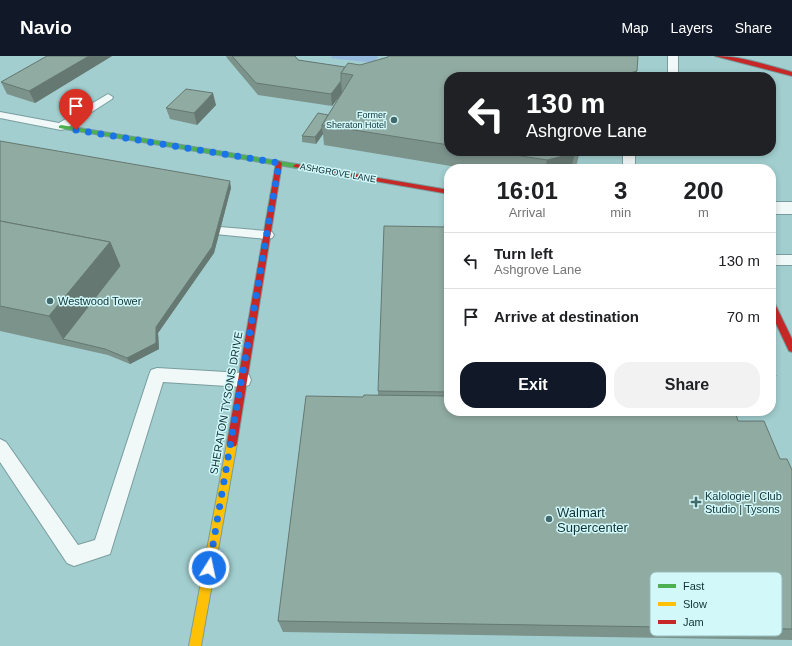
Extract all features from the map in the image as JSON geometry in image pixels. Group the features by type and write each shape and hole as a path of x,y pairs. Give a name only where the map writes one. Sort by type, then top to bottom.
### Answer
{"street":[{"path":"718,56 748,62 792,74"},
{"name":"ASHGROVE LANE","path":"61,127 444,191"},
{"name":"SHERATON TYSONS DRIVE","path":"195,646 279,163"},
{"path":"776,208 792,208"},
{"path":"776,315 792,349"}],"lane":[{"path":"673,56 673,72"},
{"path":"0,115 61,127 108,96"},
{"path":"220,232 267,235"},
{"path":"776,260 792,260"},
{"path":"0,447 74,556 103,547 157,375 242,380"}],"water":[{"path":"332,56 378,56 374,63 331,58"}],"building":[{"path":"47,56 89,56 29,91 1,82"},
{"path":"232,56 295,56 298,60 345,67 341,73 341,81 331,94 256,83"},
{"name":"Former Sheraton Hotel","path":"638,56 637,71 634,72 444,72 444,144 322,125 353,75 341,73 348,63 360,65 388,57"},
{"path":"186,89 213,93 194,113 166,108"},
{"path":"318,113 328,115 322,125 322,128 315,137 302,136"},
{"path":"0,141 230,181 212,247 156,327 156,343 127,358 105,349 63,339 120,266 110,242 0,221"},
{"path":"521,156 563,156 547,160"},
{"path":"0,221 110,242 49,316 0,306"},
{"path":"384,226 444,227 444,392 378,391"},
{"path":"364,395 444,396 444,416 736,416 738,421 764,421 780,459 787,459 792,470 792,629 782,629 782,572 650,572 650,627 278,621 306,396 363,397"}],"traffic: fast":[{"path":"61,127 296,166"}],"traffic: slow":[{"path":"195,646 232,443"}],"traffic: jam":[{"path":"718,56 748,62 792,74"},
{"path":"232,443 279,163"},
{"path":"296,166 444,191"},
{"path":"776,315 792,349"}],"place":[{"name":"Former Sheraton Hotel","path":"394,120"},
{"name":"Westwood Tower","path":"50,301"},
{"name":"Kalologie | Club Studio | Tysons","path":"696,502"},
{"name":"Walmart Supercenter","path":"549,519"}],"route":[{"path":"76,130 279,163 209,568"}]}
